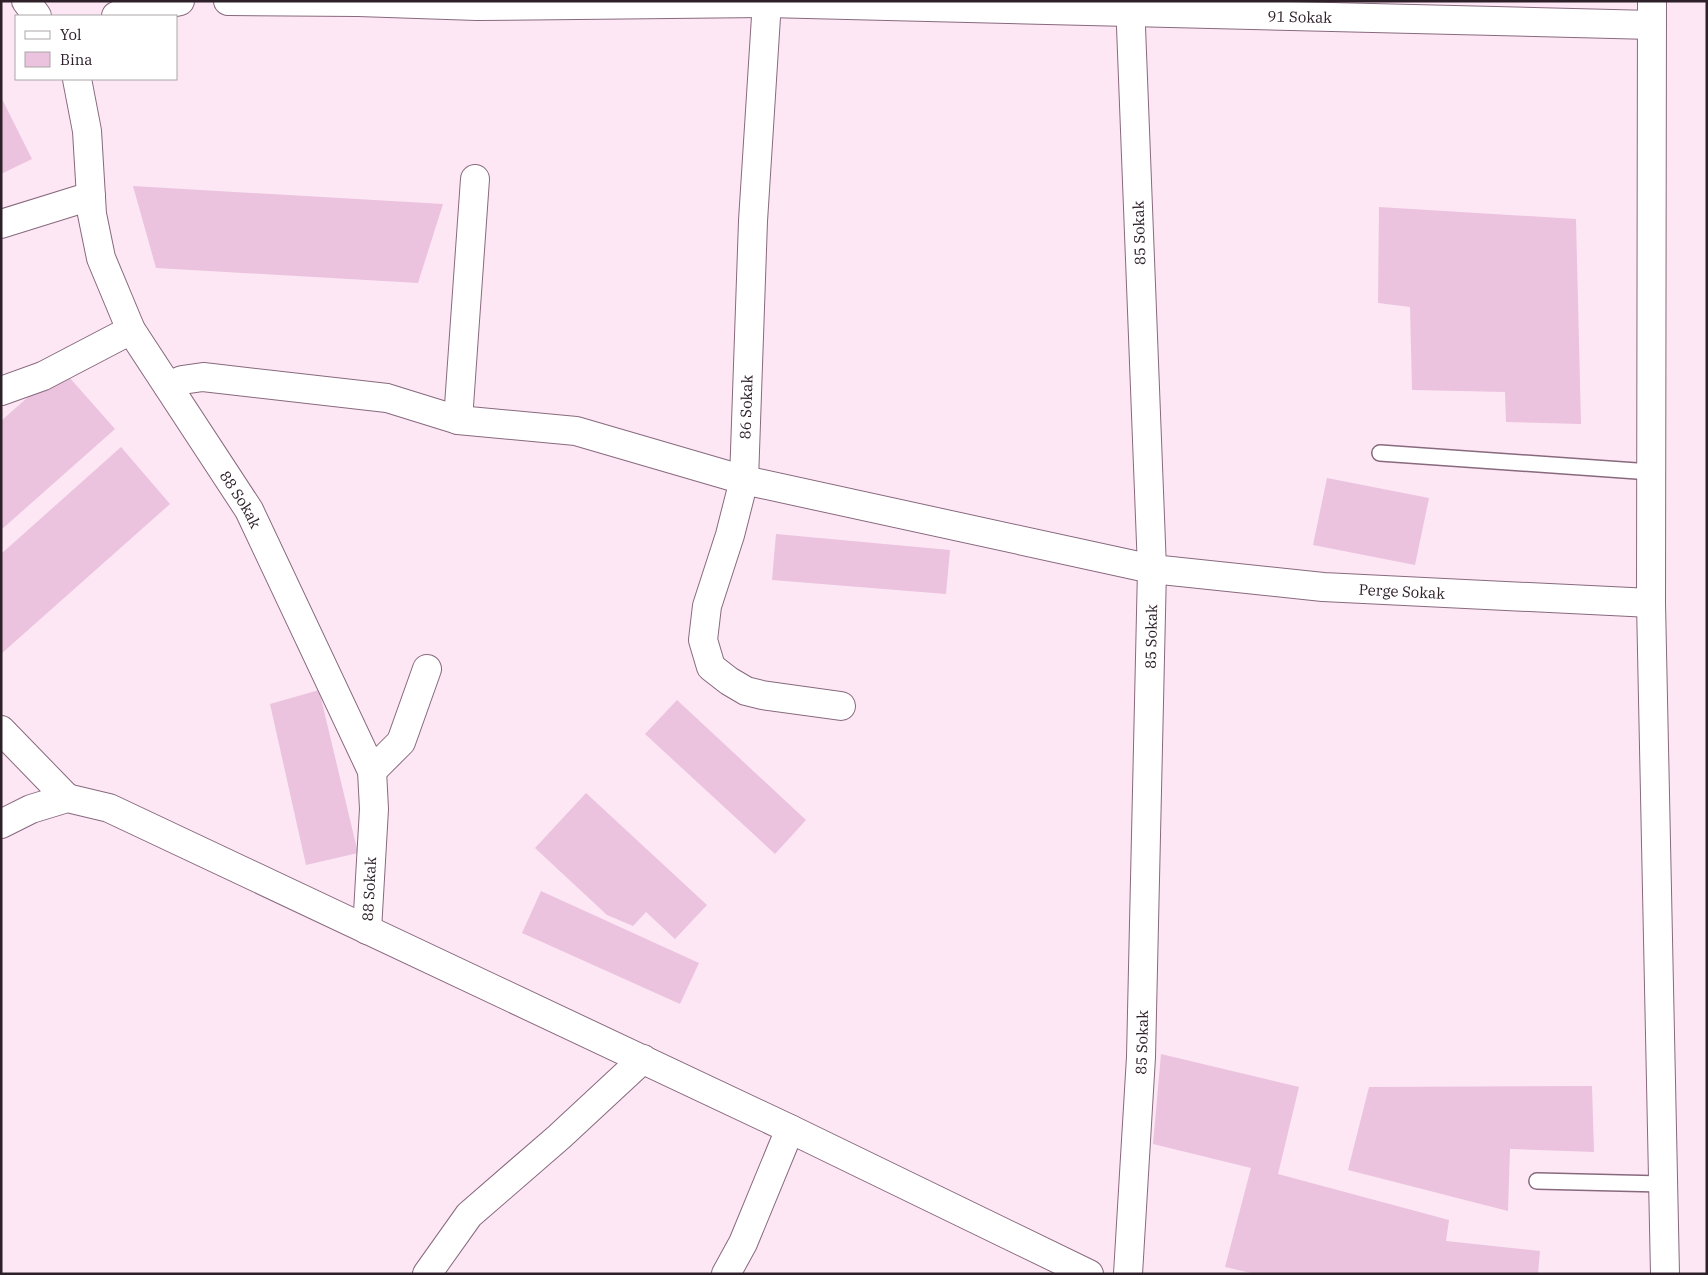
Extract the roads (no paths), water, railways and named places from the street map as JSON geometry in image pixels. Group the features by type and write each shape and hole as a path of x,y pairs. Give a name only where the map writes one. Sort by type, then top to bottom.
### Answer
{"street":[{"path":"26,1 36,15"},
{"path":"118,15 180,1"},
{"name":"91 Sokak","path":"228,1 358,1 477,6 767,2 1652,13"},
{"name":"86 Sokak","path":"767,2 753,221 744,480 730,535 707,606 703,640 711,667 729,681 746,690 762,695 841,706"},
{"name":"85 Sokak","path":"1128,1274 1141,1057 1152,569 1130,6"},
{"path":"1652,13 1651,603 1664,1274"},
{"name":"88 Sokak","path":"77,80 87,130 92,214 101,258 131,330 249,510 372,771 374,809 367,930"},
{"path":"458,420 475,179"},
{"path":"1,224 91,196"},
{"path":"1,391 43,376 131,330"},
{"name":"Perge Sokak","path":"168,386 182,380 203,377 387,398 458,420 576,431 744,480 1152,569 1323,587 1651,603"},
{"path":"372,771 401,742 427,669"},
{"path":"1,730 67,798"},
{"path":"1,824 31,809 67,798 109,808 790,1129 1089,1274"},
{"path":"427,1274 470,1215 643,1060"},
{"path":"726,1274 743,1243 790,1129"}],"lane":[{"path":"1380,453 1651,472"},
{"path":"1537,1181 1662,1184"}]}
